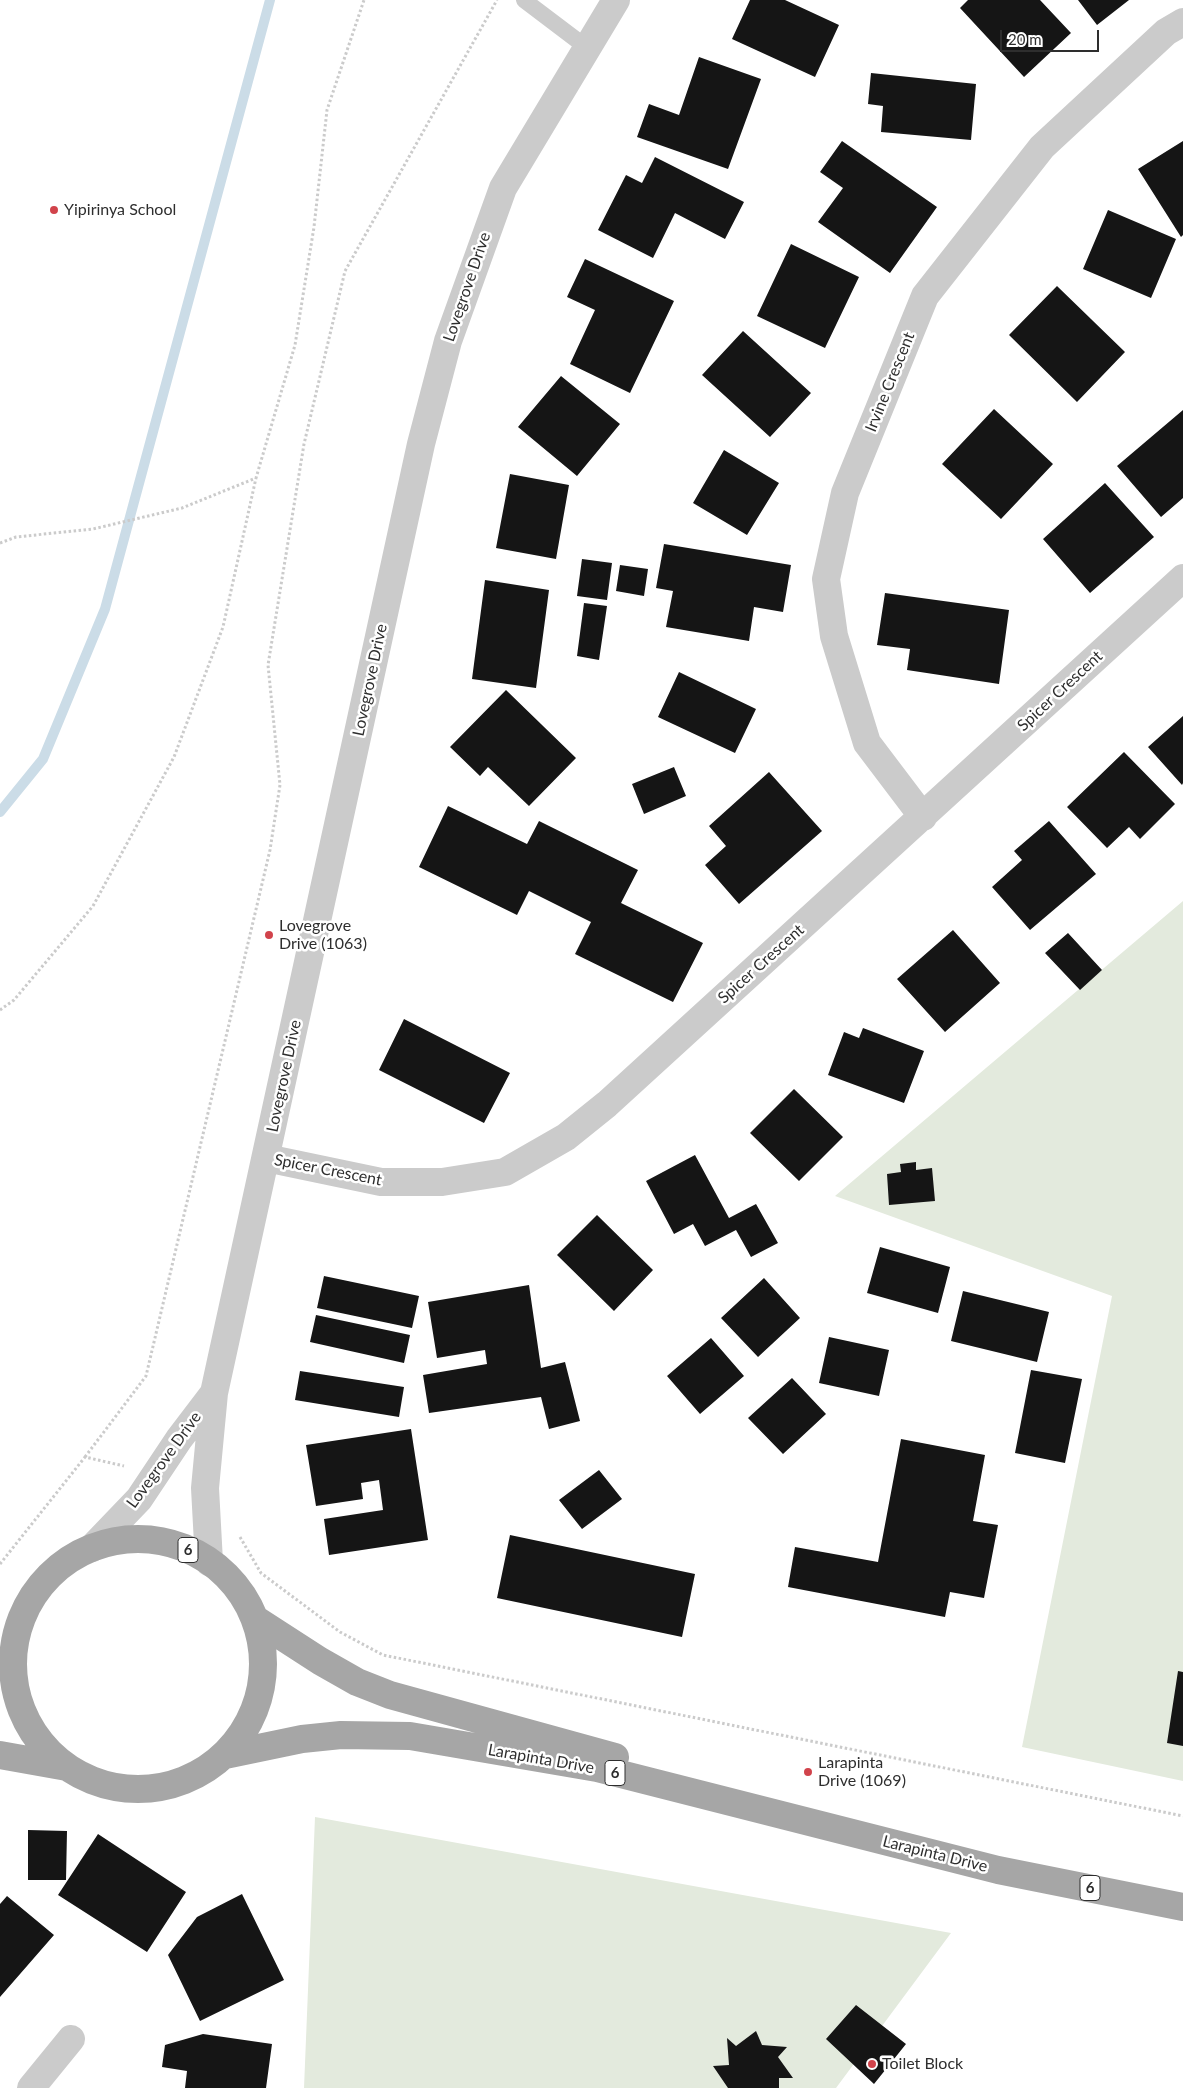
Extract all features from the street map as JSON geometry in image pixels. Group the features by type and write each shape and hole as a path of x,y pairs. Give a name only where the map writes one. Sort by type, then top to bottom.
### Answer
{"main road":[{"name":"6","path":"132,1540 164,1542 188,1550 209,1562 228,1578 244,1597 255,1619 261,1643 263,1667 260,1691 253,1714 241,1736 225,1754 206,1770 184,1780 152,1788 136,1789 112,1786 88,1778 67,1767 48,1751 33,1732 22,1710 8,1645 35,1593 51,1574 70,1559 92,1548 132,1540"},
{"name":"Larapinta Drive","path":"255,1619 320,1662 357,1682 390,1695 561,1741 998,1870"},
{"name":"Larapinta Drive","path":"225,1754 302,1739 341,1735 410,1736 597,1768 998,1870 1183,1907"},
{"name":"6","path":"0,1755 67,1767"}],"street":[{"name":"Lovegrove Drive","path":"209,1562 205,1488 214,1393 421,444 448,341 502,188 616,0"},
{"name":"Irvine Crescent","path":"923,817 867,743 834,636 826,579 845,493 925,296 1042,147 1166,32 1183,22"},
{"name":"Spicer Crescent","path":"266,1158 382,1182 442,1182 505,1172 566,1137 607,1104 1183,578"},
{"name":"Lovegrove Drive","path":"92,1548 138,1499 214,1393"},
{"path":"31,2088 71,2039"}],"lane":[{"path":"524,0 586,47"}],"path":[{"path":"0,1010 14,1000 93,906 174,757 223,627 256,478 295,345 314,227 327,110 364,0"},
{"path":"0,1564 146,1376 270,850 280,785 268,664 304,444 345,271 497,0"},
{"path":"0,543 16,537 93,529 182,508 256,478"},
{"path":"85,1456 129,1467"},
{"path":"239,1527 240,1537 261,1574 340,1632 383,1655 1183,1816"}],"shaded area":[{"path":"1183,901 1183,1781 1022,1747 1112,1296 835,1196"},
{"path":"315,1817 951,1933 836,2088 304,2088"}],"building":[{"path":"750,0 785,0 839,25 815,77 732,39"},
{"path":"968,0 1040,0 1071,33 1024,77 960,8"},
{"path":"1078,0 1129,0 1097,25"},
{"path":"699,57 761,79 728,169 637,137 649,104 679,115"},
{"path":"871,73 976,84 971,140 881,132 883,106 868,104"},
{"path":"842,141 937,207 890,273 818,222 843,188 820,172"},
{"path":"1183,141 1183,235 1181,237 1138,169"},
{"path":"655,157 744,202 725,239 675,213 653,258 598,230 626,175 642,183"},
{"path":"1108,210 1176,239 1151,298 1083,269"},
{"path":"791,244 859,277 825,348 757,316"},
{"path":"585,259 674,301 630,393 570,364 595,310 567,297"},
{"path":"1057,286 1125,352 1077,402 1009,335"},
{"path":"743,331 811,393 770,437 702,375"},
{"path":"561,376 620,424 577,476 518,427"},
{"path":"994,409 1053,464 1001,519 942,464"},
{"path":"1183,410 1183,498 1161,517 1117,466"},
{"path":"724,450 779,483 747,535 693,503"},
{"path":"510,474 569,485 556,559 496,548"},
{"path":"1105,483 1154,537 1090,593 1043,539"},
{"path":"664,544 791,565 783,612 754,607 749,641 666,627 673,591 656,588"},
{"path":"582,559 612,563 607,600 577,596"},
{"path":"620,565 648,569 644,596 616,591"},
{"path":"485,580 549,590 536,688 472,679"},
{"path":"885,593 1009,610 999,684 907,670 910,649 877,645"},
{"path":"584,603 607,606 599,660 577,656"},
{"path":"679,672 756,709 735,753 658,717"},
{"path":"506,690 576,758 529,806 488,767 480,776 450,747"},
{"path":"1183,716 1183,783 1182,785 1148,747"},
{"path":"1124,752 1175,804 1140,839 1129,827 1107,848 1067,807"},
{"path":"674,767 686,796 644,814 632,784"},
{"path":"769,772 822,831 739,904 705,865 726,846 709,826"},
{"path":"448,806 527,844 539,821 638,870 621,903 703,943 673,1002 575,954 591,922 529,891 517,915 419,867"},
{"path":"1049,821 1096,874 1030,930 992,887 1022,860 1014,851"},
{"path":"953,930 1000,983 945,1032 897,979"},
{"path":"1068,933 1102,970 1080,990 1045,953"},
{"path":"404,1019 510,1073 484,1123 379,1070"},
{"path":"863,1028 924,1051 904,1103 828,1075 844,1032 859,1038"},
{"path":"794,1089 843,1137 799,1181 750,1133"},
{"path":"695,1155 729,1218 756,1204 778,1243 751,1257 736,1230 705,1246 693,1224 674,1234 646,1181"},
{"path":"916,1162 916,1170 932,1168 935,1201 889,1205 887,1174 901,1172 900,1164"},
{"path":"597,1215 653,1270 614,1311 557,1255"},
{"path":"880,1247 950,1267 938,1313 867,1293"},
{"path":"324,1276 419,1296 412,1328 317,1308"},
{"path":"764,1278 800,1318 758,1357 721,1318"},
{"path":"529,1285 541,1368 565,1362 580,1421 549,1429 541,1397 429,1413 423,1375 487,1364 485,1350 437,1358 428,1302"},
{"path":"963,1291 1049,1312 1037,1362 951,1341"},
{"path":"316,1315 410,1335 404,1363 310,1342"},
{"path":"829,1337 889,1350 879,1396 819,1383"},
{"path":"711,1338 744,1376 700,1414 667,1376"},
{"path":"1031,1370 1082,1379 1065,1463 1015,1453"},
{"path":"300,1371 404,1387 399,1417 295,1400"},
{"path":"792,1378 826,1414 783,1454 748,1418"},
{"path":"411,1429 428,1540 329,1555 324,1519 383,1510 379,1480 361,1483 363,1499 316,1506 306,1445"},
{"path":"901,1439 985,1455 973,1521 998,1525 984,1598 950,1592 945,1617 788,1587 795,1547 878,1562"},
{"path":"599,1470 622,1499 582,1529 559,1500"},
{"path":"510,1535 695,1574 682,1637 497,1598"},
{"path":"1178,1671 1183,1672 1183,1746 1167,1743"},
{"path":"28,1830 67,1831 66,1880 28,1880"},
{"path":"98,1834 186,1892 147,1952 58,1895"},
{"path":"242,1894 284,1980 200,2021 168,1955 197,1917"},
{"path":"7,1896 54,1935 0,1997 0,1904"},
{"name":"Toilet Block","path":"856,2005 906,2044 874,2084 826,2039"},
{"path":"756,2031 762,2045 787,2047 778,2057 793,2078 779,2078 779,2088 728,2088 713,2066 729,2065 727,2038 736,2046"},
{"path":"203,2034 272,2044 266,2088 185,2088 187,2071 162,2067 165,2045"}],"waterway":[{"path":"0,812 43,759 105,609 270,0"}],"place":[{"name":"Yipirinya School","path":"54,210"},
{"name":"Lovegrove Drive (1063)","path":"269,935"},
{"name":"Larapinta Drive (1069)","path":"808,1772"},
{"name":"Toilet Block","path":"872,2064"}]}
